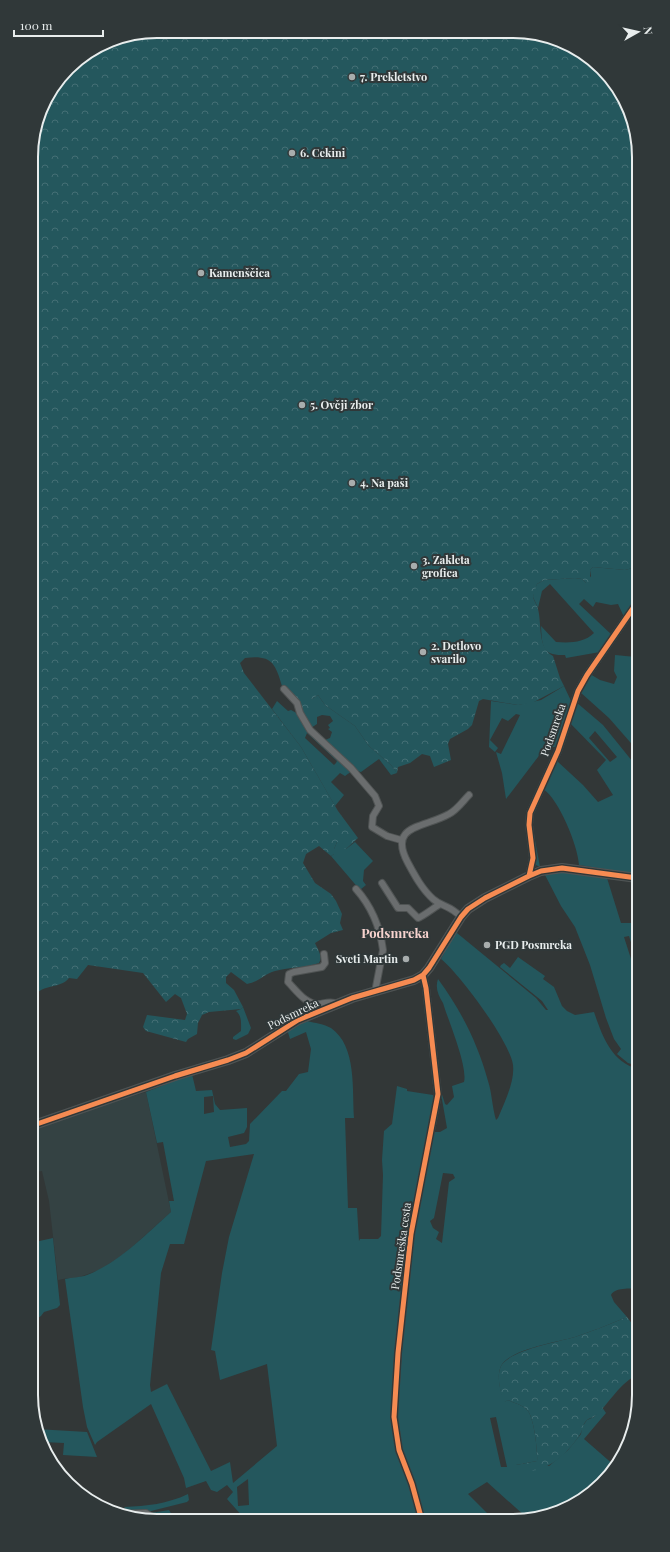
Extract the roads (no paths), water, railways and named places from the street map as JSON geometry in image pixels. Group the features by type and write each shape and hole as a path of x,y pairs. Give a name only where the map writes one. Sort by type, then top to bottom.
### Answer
{"street":[{"name":"Podsmreka","path":"529,876 533,858 529,825 530,813 558,750 578,690 632,610"},
{"path":"284,689 297,703 300,713 310,730 351,768 375,796 379,806 373,816 372,827 387,836 401,840"},
{"path":"461,917 450,907 440,904 429,895 416,877 405,857 401,847 401,840 410,830 449,814 469,795"},
{"path":"423,975 461,917 468,909 485,898 529,876 541,871 562,868 632,877"},
{"path":"382,883 398,908 408,908 418,918 422,917 429,910 440,904"},
{"path":"356,890 368,902 372,910 382,944 383,950 375,992"},
{"path":"324,954 325,963 322,967 289,974 288,982 310,1002 320,1004 333,1002 338,1004"},
{"name":"Podsmreka","path":"38,1124 175,1076 238,1056 298,1020 338,1004 414,980 423,975"},
{"name":"Podsmreška cesta","path":"420,1514 412,1484 399,1450 394,1416 398,1353 411,1234 438,1094 426,988 423,975"},
{"path":"134,1512 147,1513"}],"place":[{"name":"7. Prekletstvo","path":"352,77"},
{"name":"6. Cekini","path":"292,153"},
{"name":"Kamenščica","path":"201,273"},
{"name":"5. Ovčji zbor","path":"302,405"},
{"name":"4. Na paši","path":"352,483"},
{"name":"3. Zakleta grofica","path":"414,566"},
{"name":"2. Detlovo svarilo","path":"423,652"},
{"name":"PGD Posmreka","path":"487,945"},
{"name":"Sveti Martin","path":"406,959"}],"district":[{"name":"Podsmreka","path":"395,933"}]}
